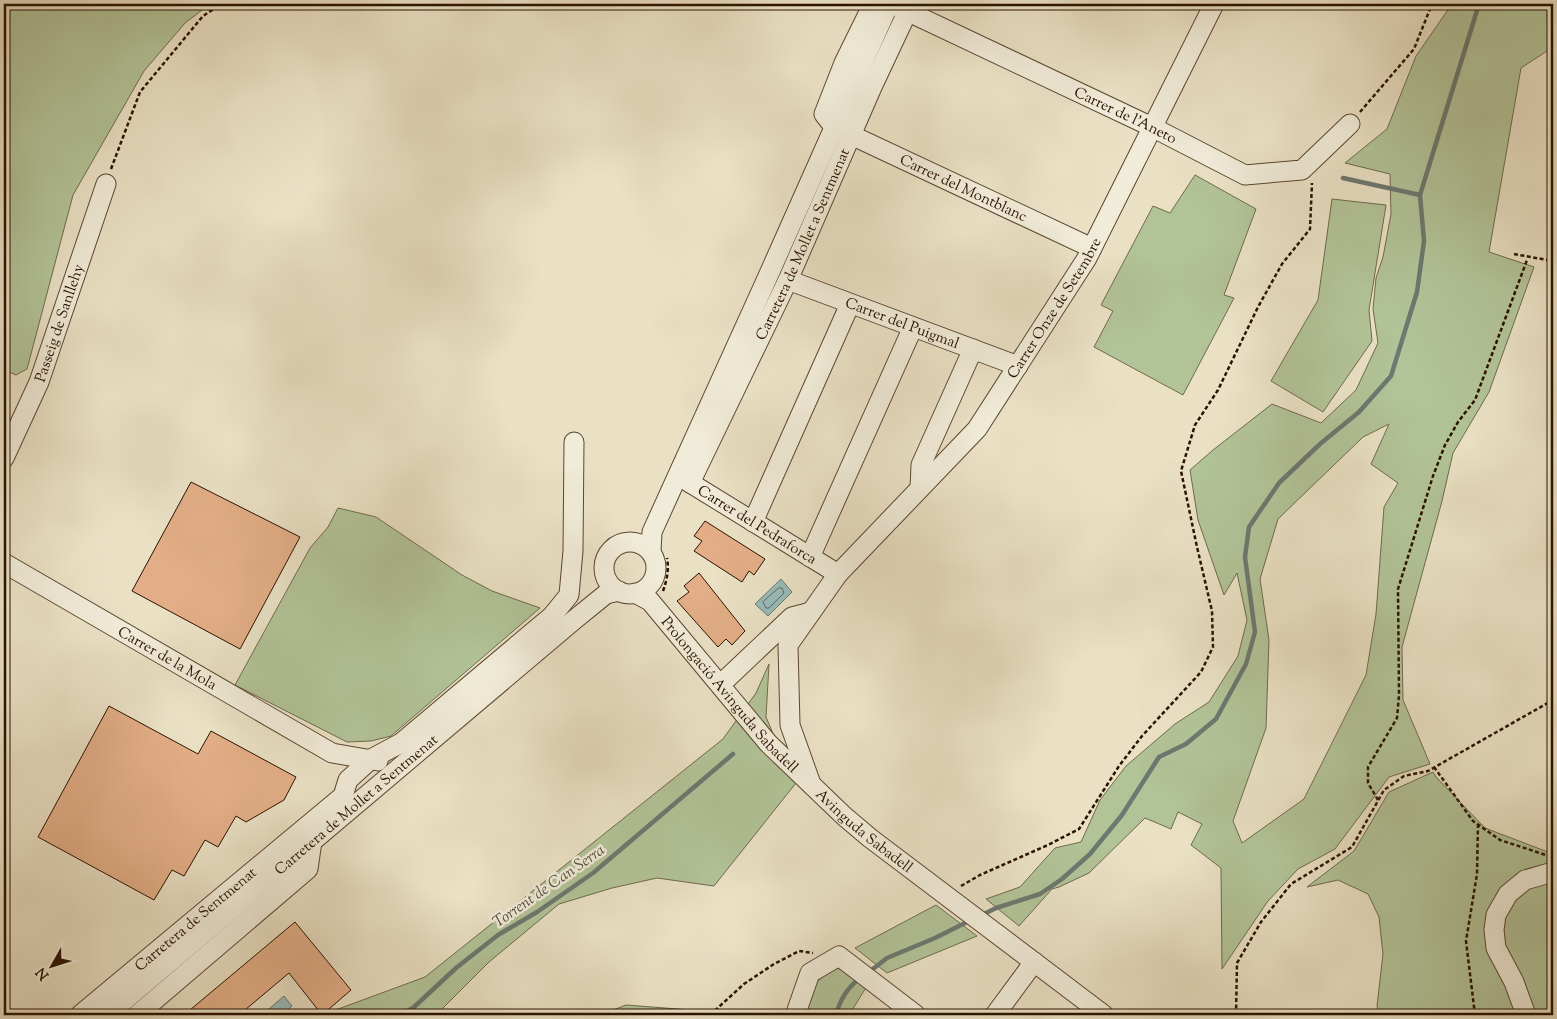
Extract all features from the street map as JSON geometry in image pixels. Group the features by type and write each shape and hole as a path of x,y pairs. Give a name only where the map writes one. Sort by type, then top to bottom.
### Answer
{"street":[{"name":"Carretera de Mollet a Sentmenat","path":"834,127 824,114 844,63 873,4"},
{"name":"Carrer Onze de Setembre","path":"838,574 977,429 1092,248 1214,4"},
{"name":"Carretera de Mollet a Sentmenat","path":"684,479 769,274 834,127 900,6"},
{"name":"Carretera de Mollet a Sentmenat","path":"107,1015 402,764 628,591 655,575 656,563 652,552 652,532 684,479 788,280 876,79 900,6"},
{"name":"Carrer de l'Aneto","path":"900,6 1152,127 1245,175 1302,170 1350,124"},
{"name":"Carrer del Montblanc","path":"834,127 1092,248"},
{"name":"Passeig de Sanllehy","path":"4,458 39,382 106,184"},
{"name":"Carrer del Puigmal","path":"788,280 1018,366"},
{"path":"753,522 850,304"},
{"path":"810,557 913,327"},
{"path":"920,488 921,465 973,349"},
{"name":"Carretera de Sentmenat","path":"80,1015 342,796 348,780 371,759 401,744 552,616 569,595 573,551 574,442"},
{"name":"Carrer del Pedraforca","path":"684,479 838,574"},
{"path":"636,542 652,532"},
{"path":"628,591 604,569 606,558 613,548 624,542 636,542 652,552"},
{"name":"Carrer de la Mola","path":"4,563 332,753 402,764"},
{"name":"Avinguda Sabadell","path":"838,574 788,645 790,725 811,784 870,838 1034,962 1094,1012"},
{"name":"Prolongació Avinguda Sabadell","path":"628,591 721,684 768,743 811,784"},
{"path":"721,684 792,617 811,612"},
{"name":"Carrer de la Mola","path":"332,753 359,801"},
{"path":"137,1015 308,869 312,841"},
{"path":"1526,1015 1514,982 1496,948 1494,930 1496,914 1508,894 1525,880 1553,872"},
{"path":"797,1015 797,1010 810,974 839,956 916,1015"},
{"path":"995,1015 1034,962"}],"path":[{"path":"106,184 140,92 204,16 221,4"},
{"path":"1350,124 1414,49 1432,4"},
{"path":"956,890 980,875 1048,845 1078,829 1119,766 1142,736 1201,672 1213,647 1212,611 1196,547 1181,471 1195,425 1218,390 1258,307 1282,264 1310,229 1312,178"},
{"path":"1514,254 1553,261"},
{"path":"1378,800 1368,784 1368,767 1397,718 1399,695 1398,589 1433,476 1445,445 1458,422 1475,400 1527,260"},
{"path":"1236,1015 1237,963 1262,922 1291,884 1352,847 1384,790 1404,776 1428,771 1553,700"},
{"path":"1434,767 1473,821 1500,840 1553,858"},
{"path":"1474,1015 1466,941 1477,874 1478,824"},
{"path":"710,1015 744,984 774,964 799,952 839,956"}],"green space":[{"path":"4,4 210,4 185,23 144,71 73,195 27,369 16,375 4,370"},
{"path":"1452,4 1553,4 1553,47 1521,68 1489,252 1534,267 1489,392 1453,453 1442,501 1402,647 1403,700 1430,764 1389,777 1335,849 1298,869 1268,901 1222,969 1221,868 1191,845 1202,824 1178,812 1171,829 1145,818 1089,873 1052,889 1019,926 986,899 1020,887 1055,848 1081,842 1100,800 1126,766 1175,724 1209,702 1238,656 1247,620 1237,573 1224,595 1198,520 1190,470 1272,404 1321,423 1356,390 1378,343 1373,309 1376,278 1383,257 1391,214 1390,174 1345,163 1387,129 1416,56","holes":["1389,424 1371,464 1398,483 1384,507 1376,614 1366,675 1304,799 1242,843 1233,821 1266,728 1269,640 1260,579 1278,519 1363,437"]},
{"path":"1195,175 1256,209 1224,295 1234,298 1183,395 1094,347 1113,311 1101,305 1153,206 1170,213"},
{"path":"1332,199 1386,205 1369,310 1372,341 1323,412 1271,381 1318,300"},
{"path":"338,508 376,517 462,575 492,591 540,608 391,736 371,741 347,742 235,685 310,548 328,527"},
{"path":"769,664 766,717 782,765 796,783 714,886 657,878 612,888 559,904 489,962 442,1009 433,1015 322,1015 425,977 723,739 756,693"},
{"path":"1433,772 1485,828 1553,854 1553,867 1496,904 1521,1015 1380,1015 1377,1006 1383,954 1379,917 1368,894 1338,880 1307,887 1354,851 1389,792"},
{"path":"1553,878 1553,1015 1531,1015 1504,949 1500,928 1504,913 1515,897 1531,885"},
{"path":"936,905 977,936 887,973 855,948"},
{"path":"833,967 847,971 867,986 849,1015 804,1015 815,984"},
{"path":"626,1005 691,1010 690,1015 600,1015"}],"water":[{"path":"781,579 792,592 768,616 755,604"},
{"path":"284,996 292,1006 282,1015 262,1015"}],"building":[{"path":"191,482 300,537 240,649 132,591"},
{"path":"705,521 765,559 754,575 749,571 742,582 694,551 702,541 694,536"},
{"path":"699,573 745,631 732,645 726,639 718,647 677,601 689,592 684,586"},
{"path":"109,706 198,754 211,731 296,777 284,800 246,822 236,816 218,847 205,840 184,876 172,870 154,900 38,837"},
{"path":"295,922 351,990 322,1015 289,973 239,1015 184,1015"}],"waterway":[{"path":"980,916 996,908 1040,894 1062,879 1090,854 1122,815 1159,757 1186,744 1216,719 1246,664 1255,632 1245,557 1249,527 1279,483 1320,444 1359,412 1391,376 1417,292 1424,241 1420,195 1479,4"},
{"path":"1343,178 1420,195"},
{"name":"Torrent de Can Serra","path":"399,1015 413,1008 456,968 498,935 537,912 593,873 733,754"},
{"path":"869,972 887,958 935,938 971,920"},
{"path":"836,1015 845,994 860,978"}]}
